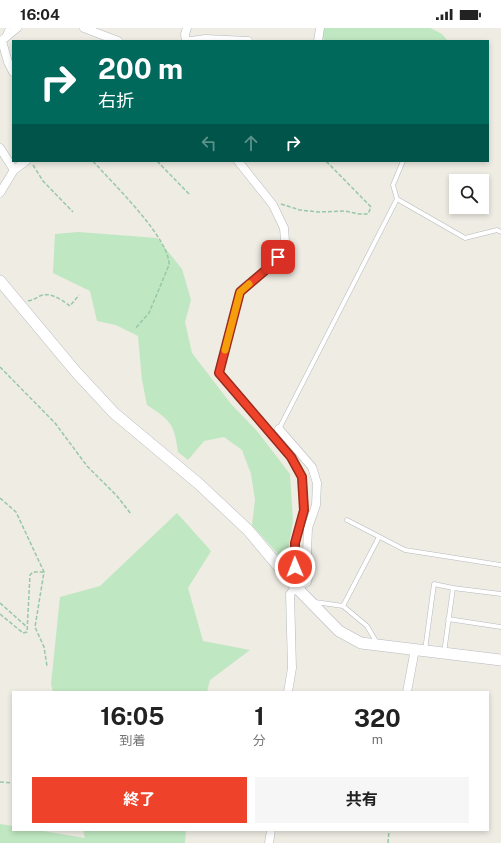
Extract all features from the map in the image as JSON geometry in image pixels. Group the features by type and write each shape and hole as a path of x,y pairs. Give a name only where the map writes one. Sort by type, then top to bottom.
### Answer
{"street":[{"path":"12,70 1,42 17,28"},
{"path":"84,28 115,40"},
{"path":"186,40 187,28"},
{"path":"318,40 320,28"},
{"path":"198,40 226,40"},
{"path":"0,148 14,170"},
{"path":"0,193 14,170 25,162"},
{"path":"239,162 270,200 284,228 286,241 278,257 268,268 240,292 219,373 291,457 302,477 304,510 295,543 294,584 290,594 292,668 288,691"},
{"path":"0,281 19,301 76,372 114,413 199,484 248,530 294,584 340,631 361,643 379,647 420,650 501,660"},
{"path":"279,429 312,467 317,483 316,505 308,536 307,551 310,570 306,582 294,584"},
{"path":"406,691 420,650"},
{"path":"270,843 271,831"}],"lane":[{"path":"1,42 8,28"},
{"path":"279,429 397,199 394,185 403,162"},
{"path":"397,199 465,238 497,230 501,232"},
{"path":"347,520 405,550 501,565"},
{"path":"343,606 378,537"},
{"path":"420,650 434,584 501,594"},
{"path":"444,653 453,588"},
{"path":"312,602 343,606 366,626 379,647"},
{"path":"448,619 501,627"}],"path":[{"path":"32,162 42,181 73,212"},
{"path":"94,162 152,228 169,258 169,265 149,313 135,329"},
{"path":"158,162 190,194"},
{"path":"270,200 300,210 318,212 345,211 368,214 371,207 327,162"},
{"path":"19,301 34,300 42,295 50,294 70,306 79,295"},
{"path":"0,367 55,423 87,466 118,496 131,514"},
{"path":"0,498 16,512 44,572 35,627 44,647 47,666"},
{"path":"0,614 23,633 27,632 30,575 33,572 44,572"},
{"path":"0,603 27,627"},
{"path":"0,782 12,783"},
{"path":"388,843 390,831"}],"green space":[{"path":"321,28 430,28 442,34 447,40 324,40"},
{"path":"78,232 157,238 182,269 191,300 185,322 192,353 231,404 257,431 290,474 293,521 286,563 252,525 255,500 251,474 242,450 224,437 204,441 188,460 178,452 175,435 170,424 166,419 147,405 142,380 138,336 116,325 97,321 90,291 53,273 55,234"},
{"path":"177,513 211,551 188,588 203,641 250,650 210,680 207,691 53,691 51,684 60,597 100,586"},
{"path":"0,824 12,826 12,831 43,831 85,838 83,831 186,831 185,843 0,843"}],"slow traffic":[{"path":"225,350 240,292 249,284"}],"route":[{"path":"278,257 268,268 240,292 219,373 291,457 302,477 304,510 302,522 295,543 295,567"}]}
